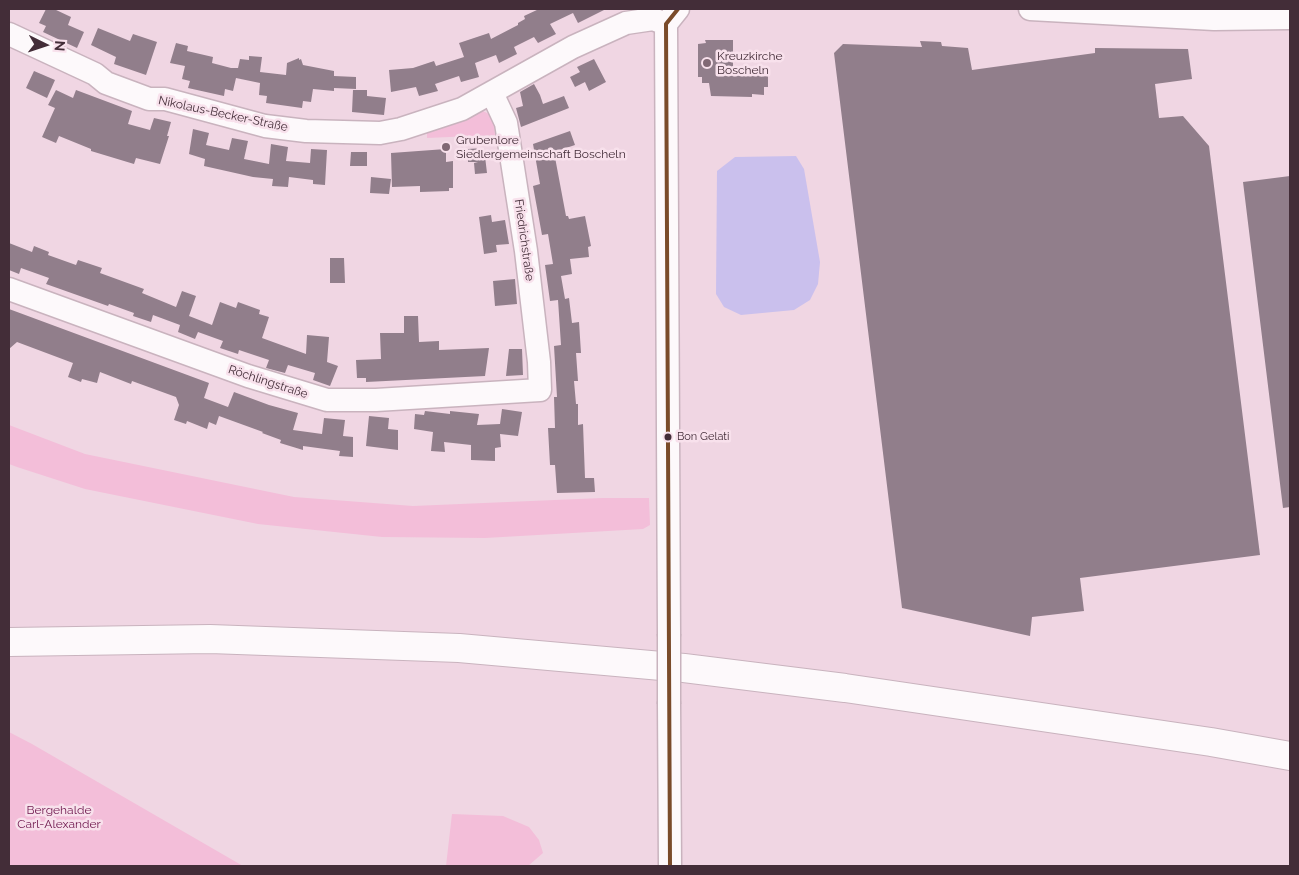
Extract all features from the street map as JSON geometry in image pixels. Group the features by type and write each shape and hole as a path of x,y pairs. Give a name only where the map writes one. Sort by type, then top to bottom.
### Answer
{"main road":[{"path":"9,642 210,639 459,648 684,668 845,688 1211,742 1290,756"}],"street":[{"path":"1030,9 1214,18 1290,18"},
{"path":"670,866 668,634 672,16"},
{"name":"Nikolaus-Becker-Straße","path":"9,34 95,74 106,83 149,99 165,99 265,126 346,133 380,133 401,129 462,109 573,47 626,23 672,16"},
{"name":"Friedrichstraße","path":"492,93 506,123 527,261 538,355 540,390"},
{"name":"Röchlingstraße","path":"9,289 248,376 328,400 376,400 540,390"}],"green space":[{"path":"481,110 493,116 495,135 427,138 427,131"},
{"path":"9,425 85,454 294,497 413,506 602,498 649,498 650,525 643,529 485,538 382,537 258,524 85,489 9,464"},
{"name":"Bergehalde Carl-Alexander","path":"9,732 32,744 243,866 9,866"},
{"path":"452,814 503,816 529,827 539,840 543,853 528,866 446,866"}],"shaded area":[{"path":"796,156 804,169 820,262 818,284 810,300 794,310 741,315 724,307 716,294 717,171 735,157"}],"building":[{"path":"46,9 54,9 71,17 68,25 84,32 77,48 43,32 46,26 39,23"},
{"path":"539,9 606,9 578,23 573,13 550,24 556,34 538,43 534,37 514,47 517,54 499,63 496,55 475,63 479,77 461,82 459,76 435,84 438,91 419,96 416,87 391,92 389,70 413,68 434,61 436,66 464,57 459,43 489,33 491,39 518,25 518,23 525,19 524,16"},
{"path":"98,28 130,41 133,34 157,42 146,75 114,64 116,57 91,45"},
{"path":"705,40 733,40 733,69 768,69 768,87 764,87 764,95 752,94 752,97 711,96 709,83 702,83 702,77 698,77 698,44 706,43"},
{"path":"920,41 941,42 942,46 968,48 972,70 1095,53 1095,48 1188,49 1192,79 1155,84 1159,118 1183,116 1209,146 1260,555 1080,578 1084,611 1032,617 1030,636 902,608 834,53 843,44 922,47"},
{"path":"176,43 188,46 187,51 213,57 212,63 231,68 238,68 240,59 249,60 249,56 262,57 260,72 286,75 287,63 299,58 303,65 334,71 334,76 356,77 356,89 334,88 334,91 313,89 311,102 303,101 302,108 266,103 267,96 259,95 260,83 236,78 233,91 225,89 224,96 188,88 190,81 182,79 185,66 170,63"},
{"path":"594,59 606,82 589,91 585,82 575,87 570,77 580,72 577,67"},
{"path":"34,71 55,80 47,98 26,88"},
{"path":"534,84 543,104 564,96 569,108 521,127 516,108 523,106 520,92"},
{"path":"56,90 73,98 76,90 132,111 128,124 150,130 154,118 171,122 167,136 169,136 160,164 136,158 134,164 91,151 91,149 59,136 56,143 42,137 55,108 48,105"},
{"path":"353,90 367,90 367,96 386,98 384,115 352,112"},
{"path":"193,129 209,133 206,145 229,150 232,138 248,141 244,159 269,164 271,144 288,147 286,161 310,163 311,149 327,150 325,185 313,184 313,180 289,177 288,187 272,186 273,179 253,177 204,166 205,159 189,154"},
{"path":"570,131 575,145 554,152 566,216 569,219 585,216 591,246 588,247 589,257 570,259 572,274 561,276 565,299 569,298 572,323 579,322 581,353 576,353 578,381 574,381 576,404 578,404 578,425 583,424 585,478 594,478 595,492 557,493 555,465 550,465 548,428 555,428 554,397 557,397 554,346 561,345 558,300 550,301 545,265 553,264 548,234 542,235 533,186 540,184 533,144"},
{"path":"484,148 487,173 475,174 474,163 478,162 468,162 468,149"},
{"path":"446,149 446,162 453,161 453,188 449,188 449,191 420,192 420,186 392,187 391,153"},
{"path":"351,152 367,152 367,166 350,166"},
{"path":"1290,176 1290,507 1283,508 1243,182"},
{"path":"371,177 391,179 389,194 370,193"},
{"path":"491,215 492,222 505,220 509,244 496,245 497,252 484,254 479,217"},
{"path":"9,243 32,252 34,246 49,252 48,255 76,265 78,260 102,268 100,273 144,289 142,293 176,307 182,291 196,296 189,316 212,325 220,302 236,308 238,302 260,310 259,314 269,317 262,338 306,354 307,335 329,337 327,362 338,366 330,386 313,380 315,373 288,365 285,373 266,368 269,360 239,350 238,354 220,348 223,341 198,332 195,339 178,332 180,325 153,315 151,322 133,316 134,313 46,284 49,278 21,268 19,274 9,270"},
{"path":"330,258 344,258 345,283 330,283"},
{"path":"515,279 517,304 495,306 493,281"},
{"path":"9,309 209,383 204,398 228,407 234,392 298,413 293,430 322,434 324,418 345,420 343,436 353,437 353,457 339,456 340,451 303,446 303,450 280,443 281,440 263,432 219,416 216,425 209,422 207,429 187,421 186,424 174,420 179,405 176,397 132,381 131,384 100,372 97,383 82,379 81,382 68,377 73,363 17,342 9,349"},
{"path":"404,316 418,316 419,342 439,341 439,350 489,348 485,376 366,382 366,378 357,378 356,360 381,359 380,333 404,333"},
{"path":"509,349 522,349 523,375 506,376"},
{"path":"502,409 522,412 518,436 500,434 501,447 495,448 495,461 471,460 471,445 444,442 445,452 431,451 433,432 414,429 415,414 424,415 425,411 450,414 450,411 479,414 477,425 500,424"},
{"path":"369,416 389,418 388,429 398,430 398,450 366,446"}],"transit line":[{"path":"670,866 666,24 678,9"}],"place":[{"name":"Kreuzkirche Boscheln","path":"707,63"},
{"name":"Grubenlore Siedlergemeinschaft Boscheln","path":"446,147"},
{"name":"Bon Gelati","path":"668,437"}]}
